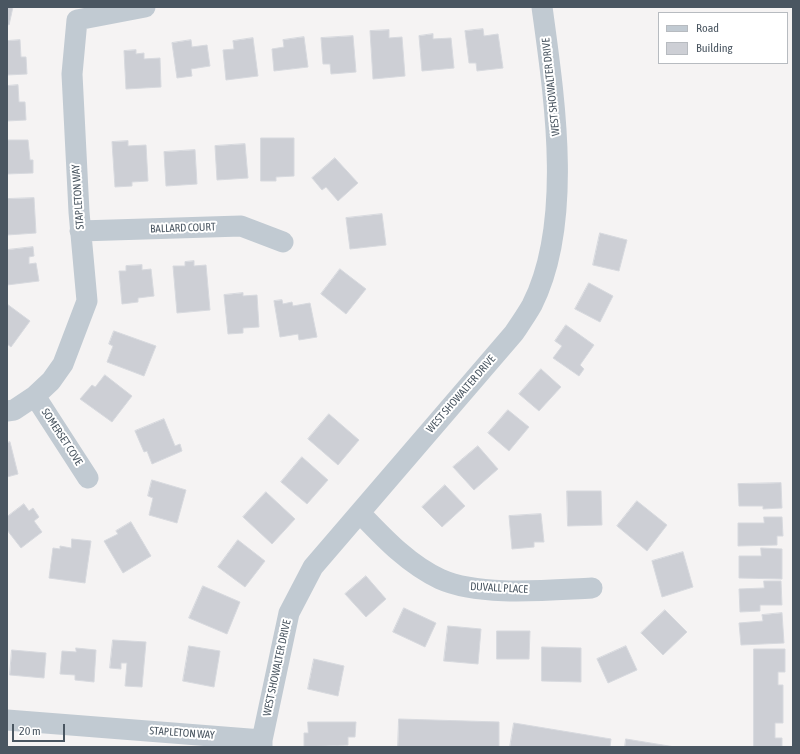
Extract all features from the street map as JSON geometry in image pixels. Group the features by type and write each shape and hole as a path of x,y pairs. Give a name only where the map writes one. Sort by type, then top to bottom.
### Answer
{"street":[{"name":"STAPLETON WAY","path":"7,411 14,410 35,396 51,381 63,364 86,300 80,231 72,74 77,20 145,7"},
{"name":"WEST SHOWALTER DRIVE","path":"262,743 289,614 313,567 514,333 532,305 543,277 552,243 557,210 557,156 553,84 542,7"},
{"name":"BALLARD COURT","path":"80,231 241,226 283,242"},
{"name":"SOMERSET COVE","path":"35,396 88,478"},
{"name":"DUVALL PLACE","path":"360,513 409,561 440,579 463,586 528,590 592,588"},
{"name":"STAPLETON WAY","path":"7,720 262,743"}],"building":[{"path":"7,7 13,7 9,25 7,24"},
{"path":"483,29 484,36 498,34 503,68 477,71 476,63 469,63 465,31"},
{"path":"389,30 389,38 402,37 405,76 373,79 370,31"},
{"path":"433,34 433,39 451,38 454,68 422,71 419,36"},
{"path":"353,36 356,72 331,74 330,64 323,64 321,38"},
{"path":"304,37 308,67 274,71 272,49 284,47 283,40"},
{"path":"253,38 258,76 226,80 223,50 234,49 233,41"},
{"path":"20,40 21,57 26,57 27,74 7,75 7,41"},
{"path":"191,40 192,47 207,45 210,66 191,69 192,76 177,78 172,43"},
{"path":"136,50 136,54 144,53 144,59 160,58 161,87 126,89 124,51"},
{"path":"18,85 19,102 25,102 26,120 7,121 7,86"},
{"path":"261,138 294,138 294,176 276,177 276,181 261,181"},
{"path":"7,140 28,140 30,160 33,160 33,173 7,174"},
{"path":"128,141 128,146 146,145 148,181 132,182 132,186 115,187 112,142"},
{"path":"245,144 248,178 217,180 215,146"},
{"path":"195,150 197,184 166,186 164,152"},
{"path":"335,158 358,183 338,201 326,187 322,190 312,178"},
{"path":"34,198 36,233 7,235 7,199"},
{"path":"382,214 386,245 350,249 346,218"},
{"path":"600,233 627,240 619,271 593,265"},
{"path":"33,247 34,256 29,257 29,264 36,263 39,281 7,285 7,250"},
{"path":"194,261 194,266 206,265 210,310 177,313 173,266 185,266 185,262"},
{"path":"142,265 142,270 151,269 154,296 138,298 138,302 122,304 119,271 126,271 126,266"},
{"path":"340,269 366,289 346,314 321,294"},
{"path":"589,283 613,296 600,322 575,309"},
{"path":"243,293 243,296 257,295 259,327 243,328 243,333 228,334 224,295"},
{"path":"282,300 283,304 292,302 293,306 310,303 317,337 299,340 298,334 280,337 274,301"},
{"path":"7,304 30,321 11,347 7,344"},
{"path":"566,325 594,345 580,365 584,369 579,376 553,358 562,346 555,341"},
{"path":"114,331 156,346 144,376 107,362 113,346 109,344"},
{"path":"541,369 561,387 539,411 519,394"},
{"path":"105,375 132,396 112,422 80,399 92,385 95,387"},
{"path":"508,410 529,427 509,451 488,433"},
{"path":"329,414 359,440 338,465 308,439"},
{"path":"164,419 175,446 180,444 182,451 152,464 147,451 144,452 135,431"},
{"path":"10,442 18,474 7,477 7,443"},
{"path":"478,446 498,469 474,490 453,467"},
{"path":"302,457 328,480 307,504 281,482"},
{"path":"152,480 186,490 177,523 149,515 153,498 148,496"},
{"path":"781,483 782,508 763,509 763,506 739,506 738,484"},
{"path":"445,485 465,506 442,527 422,507"},
{"path":"567,491 601,491 602,525 568,526"},
{"path":"266,492 295,519 272,544 243,517"},
{"path":"637,501 667,525 647,551 617,526"},
{"path":"24,504 29,511 33,508 39,517 34,521 42,532 21,548 7,530 7,517"},
{"path":"541,514 544,542 534,542 534,547 512,549 509,516"},
{"path":"764,517 782,517 783,536 777,536 777,545 738,546 738,523 764,523"},
{"path":"131,522 151,556 123,573 104,541 118,534 116,531"},
{"path":"72,539 91,541 85,583 49,578 53,548 60,549 60,546 71,548"},
{"path":"238,540 265,561 245,587 218,567"},
{"path":"761,548 782,549 782,579 739,578 739,556 761,556"},
{"path":"683,552 693,587 662,597 652,561"},
{"path":"366,576 386,599 366,617 345,594"},
{"path":"764,581 781,581 782,605 760,605 760,611 740,612 739,589 764,588"},
{"path":"203,586 240,602 227,634 189,618"},
{"path":"404,608 436,623 425,647 393,632"},
{"path":"665,610 687,632 663,655 641,633"},
{"path":"782,613 784,643 741,645 739,623 763,621 762,615"},
{"path":"448,626 481,629 478,664 444,661"},
{"path":"497,631 530,631 529,659 497,659"},
{"path":"113,640 146,642 142,687 125,686 127,663 121,663 121,669 110,668"},
{"path":"189,646 220,651 214,687 183,681"},
{"path":"626,646 637,670 608,683 597,659"},
{"path":"542,647 581,648 581,682 542,681"},
{"path":"76,648 96,650 94,682 75,680 75,675 60,674 62,651 76,652"},
{"path":"754,649 785,649 785,672 778,672 778,685 783,685 783,723 775,723 775,738 782,738 782,747 754,747"},
{"path":"12,650 46,653 44,678 10,675"},
{"path":"314,659 344,666 338,696 308,689"},
{"path":"399,719 499,722 499,747 398,747"},
{"path":"308,722 356,722 355,737 348,737 348,745 304,747 304,733 308,733"},
{"path":"514,723 611,739 610,747 510,747"},
{"path":"626,739 675,747 625,747"}]}
